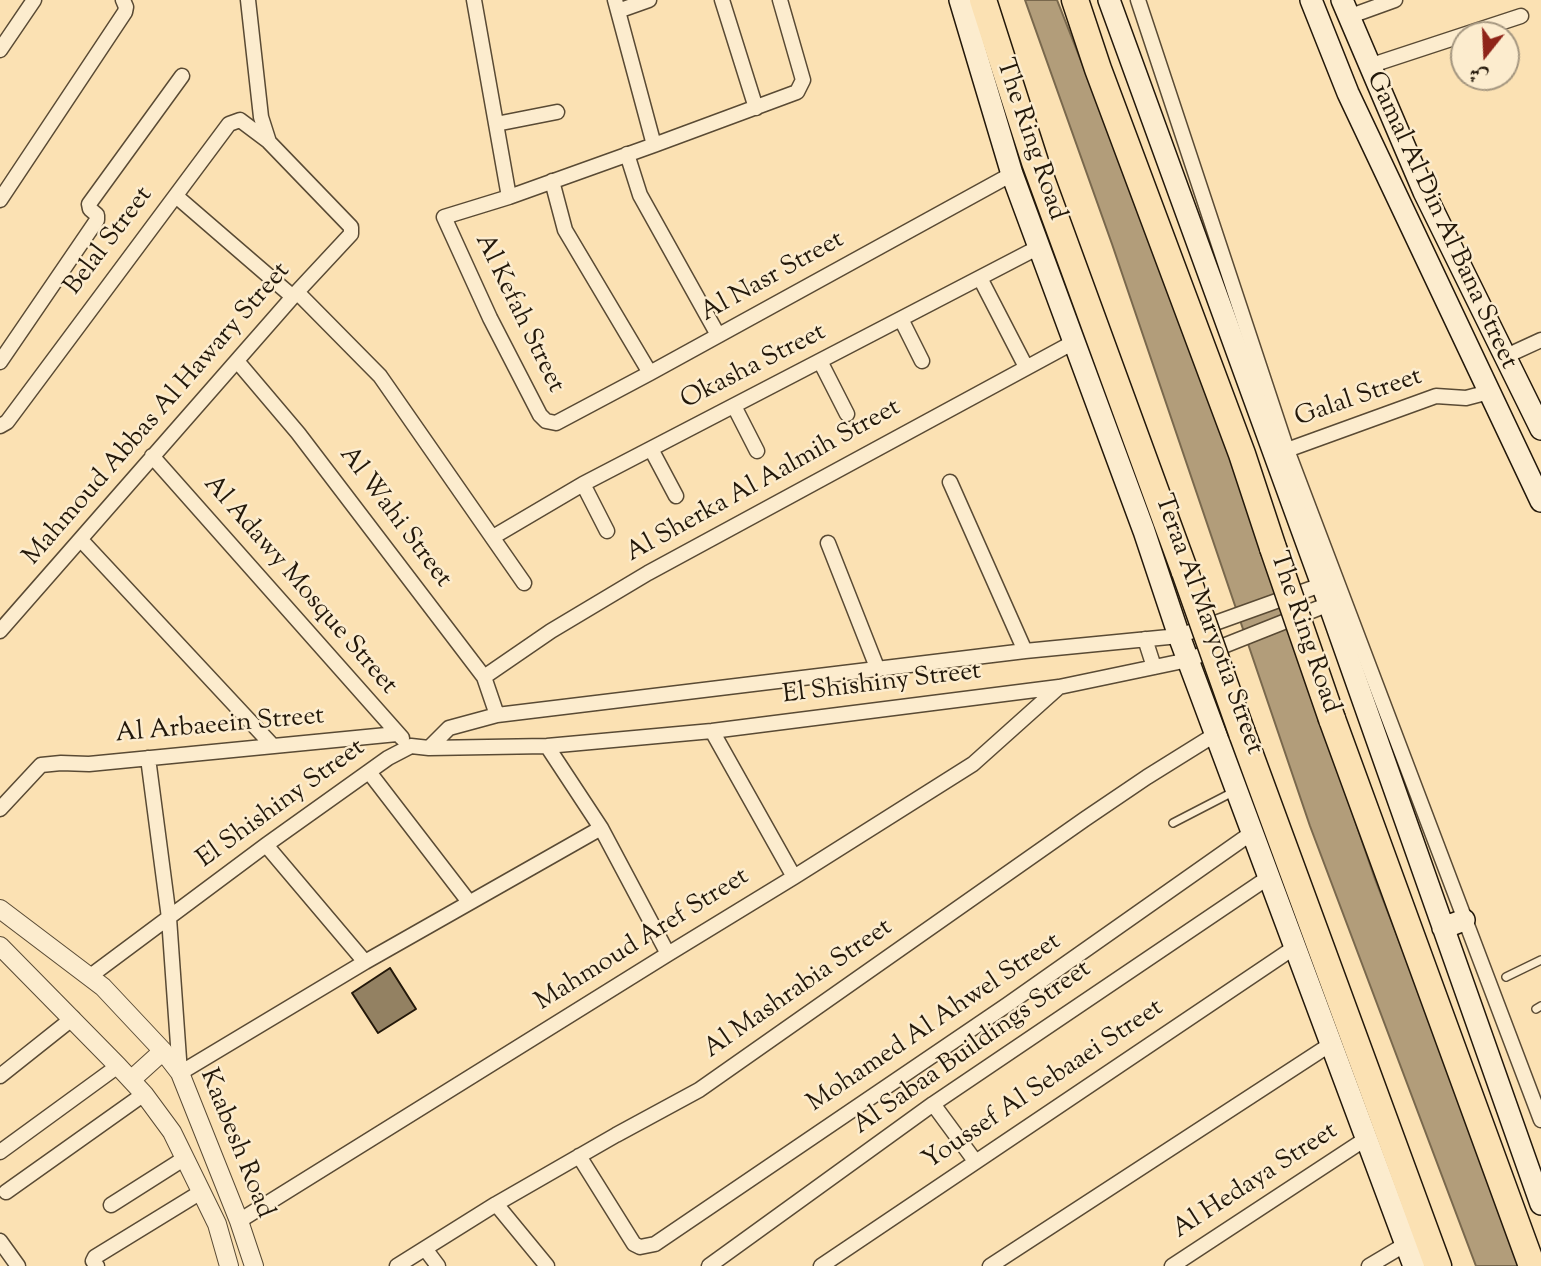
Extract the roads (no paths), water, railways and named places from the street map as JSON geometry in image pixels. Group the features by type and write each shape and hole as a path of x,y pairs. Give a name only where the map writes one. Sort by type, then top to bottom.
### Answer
{"highway":[{"name":"The Ring Road","path":"983,0 1035,162 1438,1266"},
{"name":"The Ring Road","path":"1075,0 1107,94 1242,454 1332,719 1532,1266"}],"main road":[{"name":"Teraa Al Maryotia Street","path":"960,0 1013,174 1144,531 1186,634 1216,734 1414,1266"},
{"path":"1109,0 1320,596 1443,928 1541,1204"},
{"name":"Gamal Al Din Al Bana Street","path":"1311,0 1348,93 1541,501"},
{"name":"Gamal Al Din Al Bana Street","path":"1345,8 1424,192 1504,357 1535,403 1541,429"},
{"path":"1443,928 1464,920"}],"street":[{"path":"0,200 125,12 123,0"},
{"path":"247,0 261,117 269,142"},
{"path":"474,0 509,197 797,92 802,84 802,75 780,0"},
{"path":"649,0 617,6 654,145"},
{"path":"722,0 756,108"},
{"path":"1138,0 1287,450 1464,920 1536,1090 1541,1120"},
{"path":"1345,8 1395,0"},
{"path":"0,50 25,3"},
{"path":"1369,66 1521,16"},
{"path":"0,362 97,220 97,215 90,209 89,204 182,76"},
{"path":"496,124 557,112"},
{"name":"Belal Street","path":"0,426 7,422 232,121 244,122 269,142"},
{"name":"Mahmoud Abbas Al Hawary Street","path":"0,631 352,231 269,142"},
{"path":"627,154 640,195 718,335"},
{"name":"Al Nasr Street","path":"556,423 1013,174"},
{"path":"552,181 565,230 650,373"},
{"path":"176,196 295,294 380,376 524,583"},
{"name":"Al Kefah Street","path":"509,197 444,217 540,415 550,424 556,423"},
{"name":"Okasha Street","path":"493,537 583,484 1040,247"},
{"path":"980,278 1026,367"},
{"path":"901,319 922,361"},
{"path":"1504,357 1541,340"},
{"name":"Al Sherka Al Aalmih Street","path":"484,677 551,631 648,573 1074,342"},
{"name":"Al Wahi Street","path":"237,361 298,433 484,677 497,715"},
{"path":"820,361 847,414"},
{"name":"Galal Street","path":"1287,450 1436,396 1466,398 1489,392"},
{"path":"734,406 757,452"},
{"path":"651,449 676,496"},
{"name":"Al Adawy Mosque Street","path":"152,456 397,734 411,746"},
{"path":"950,482 1026,651"},
{"path":"583,484 607,531"},
{"path":"81,540 273,746"},
{"path":"828,543 878,670"},
{"name":"El Shishiny Street","path":"429,748 449,729 497,715 1186,634 1320,596"},
{"name":"El Shishiny Street","path":"89,977 266,845 369,772 411,746 547,746 712,731 1059,687 1194,657 1320,596"},
{"path":"1145,639 1154,667"},
{"name":"Mahmoud Aref Street","path":"239,1221 973,764 1059,687"},
{"path":"712,731 794,877"},
{"name":"Al Arbaeein Street","path":"0,809 41,765 89,764 397,734"},
{"name":"Al Mashrabia Street","path":"397,1266 496,1204 699,1090 1085,818 1216,734"},
{"path":"547,746 601,828 668,954"},
{"name":"El Shishiny Street","path":"148,758 169,918 180,1073"},
{"path":"369,772 469,902"},
{"path":"180,1073 365,962 601,828"},
{"name":"Mohamed Al Ahwel Street","path":"579,1156 630,1239 640,1247 655,1244 1007,1005 1253,832"},
{"path":"266,845 365,962"},
{"name":"Al Sabaa Buildings Street","path":"709,1266 933,1104 1269,877"},
{"name":"Kaabesh Road","path":"0,909 103,987 180,1073 239,1221 254,1266"},
{"name":"Youssef Al Sebaaei Street","path":"821,1266 1295,947"},
{"name":"Kaabesh Road","path":"2,951 118,1066 144,1094 172,1132 217,1224 229,1266"},
{"path":"0,1076 72,1018"},
{"path":"990,1266 1331,1044"},
{"path":"131,1080 163,1051"},
{"path":"0,1152 118,1066"},
{"path":"6,1192 144,1094"},
{"path":"933,1104 975,1161"},
{"name":"Al Hedaya Street","path":"1172,1266 1367,1138"},
{"path":"111,1205 185,1158"},
{"path":"96,1265 93,1261 95,1256 201,1192"},
{"path":"496,1204 547,1266"},
{"path":"0,1241 18,1266"},
{"path":"1369,1266 1406,1244"},
{"path":"426,1250 438,1266"}],"lane":[{"path":"1173,823 1237,790"},
{"path":"1506,977 1541,960"}]}
